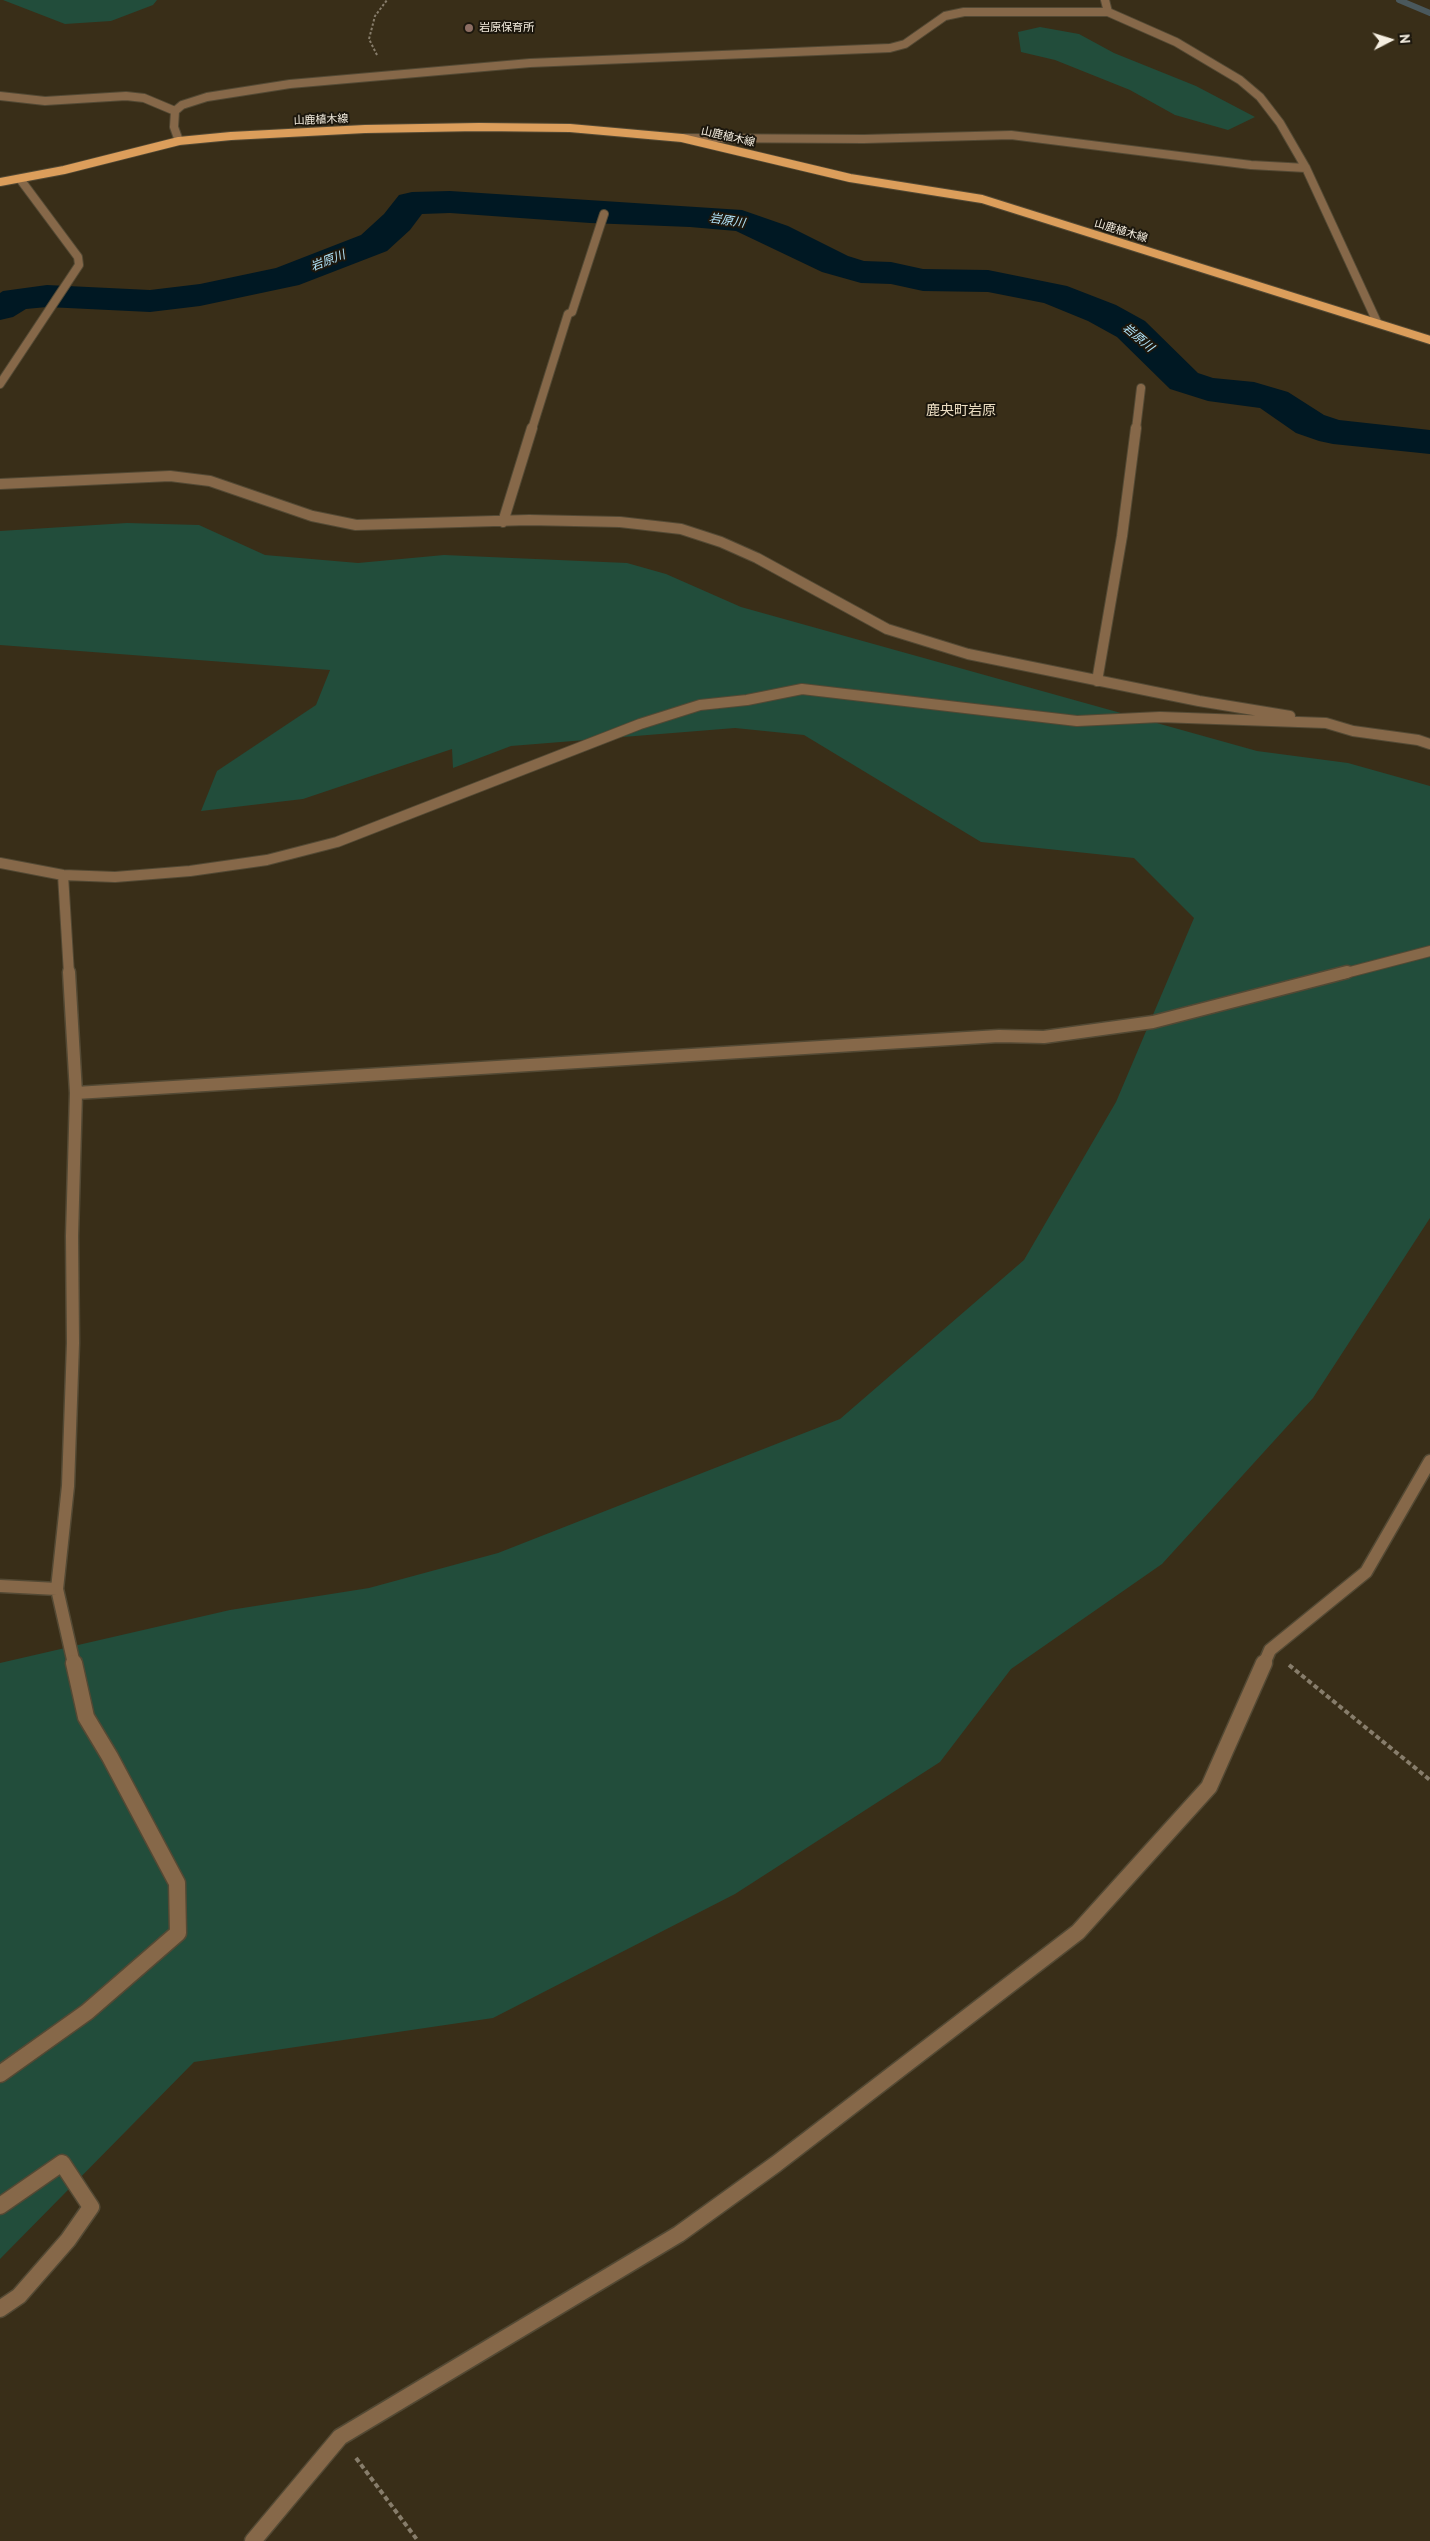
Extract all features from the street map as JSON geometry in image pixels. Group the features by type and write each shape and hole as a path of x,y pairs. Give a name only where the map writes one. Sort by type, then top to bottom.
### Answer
{"main road":[{"name":"山鹿植木線","path":"0,182 20,179 179,141 301,132 479,127 570,128 641,136 682,138 850,178 982,199 1430,340"}],"street":[{"path":"1105,0 1108,12"},
{"path":"179,141 174,127 175,111 182,105 207,97 290,84 530,63 890,48 905,44 945,16 964,12 1108,12 1176,42 1240,80 1260,97 1280,123 1306,168 1377,322"},
{"path":"0,96 45,101 126,96 144,98 161,107 175,111"},
{"path":"682,138 864,140 1011,134 1251,165 1306,168"},
{"path":"0,384 78,265 78,257 20,179"},
{"path":"502,522 568,314 572,312 604,214"},
{"path":"1097,681 1122,536 1141,388"},
{"path":"0,484 170,476 210,481 312,516 356,525 620,522 681,529 721,542 757,558 887,630 968,654 1097,681 1326,723 1353,731 1418,740 1430,744"},
{"path":"0,864 63,875 115,877 190,871 267,860 337,842 640,724 700,705 747,700 802,689 1077,721 1160,717 1326,723"},
{"path":"0,2074 86,2012 178,1933 177,1884 110,1757 86,1717 57,1590 68,1476 73,1343 72,1236 76,1093 63,875"},
{"path":"76,1093 999,1036 1044,1036 1153,1022 1430,951"},
{"path":"253,2541 340,2436 679,2234 776,2164 1078,1932 1209,1787 1270,1650 1366,1572 1430,1461"},
{"path":"0,1586 57,1590"},
{"path":"0,2206 62,2163 91,2207 68,2240 25,2289 0,2309"}],"path":[{"path":"383,75 378,68 377,54 369,39 375,16 387,0"},
{"path":"1270,1650 1430,1780"},
{"path":"340,2436 418,2541"}],"green space":[{"path":"3,0 157,0 153,5 111,21 65,24"},
{"path":"1040,27 1079,34 1114,53 1196,86 1255,117 1228,130 1175,115 1130,90 1055,60 1021,52 1018,32"},
{"path":"127,523 199,525 265,555 358,563 444,555 627,563 666,574 741,607 1257,751 1348,763 1430,786 1430,1218 1313,1398 1162,1564 1011,1669 940,1762 735,1894 493,2018 194,2062 0,2259 0,1663 230,1610 369,1588 498,1553 840,1419 1024,1260 1116,1102 1194,918 1134,858 981,842 804,735 735,728 511,746 453,768 452,749 303,799 201,811 217,771 316,705 330,670 0,645 0,531"}],"waterway":[{"path":"1399,0 1430,13"},
{"name":"岩原川","path":"0,309 16,299 47,296 150,301 200,295 286,277 374,243 397,222 412,203 450,202 590,212 690,216 742,221 775,234 835,264 861,272 891,273 923,280 988,281 1054,294 1102,313 1131,329 1184,381 1208,389 1254,394 1274,400 1310,424 1333,432 1430,442"}],"place":[{"name":"岩原保育所","path":"469,28"}],"district":[{"name":"鹿央町岩原","path":"961,411"}]}
